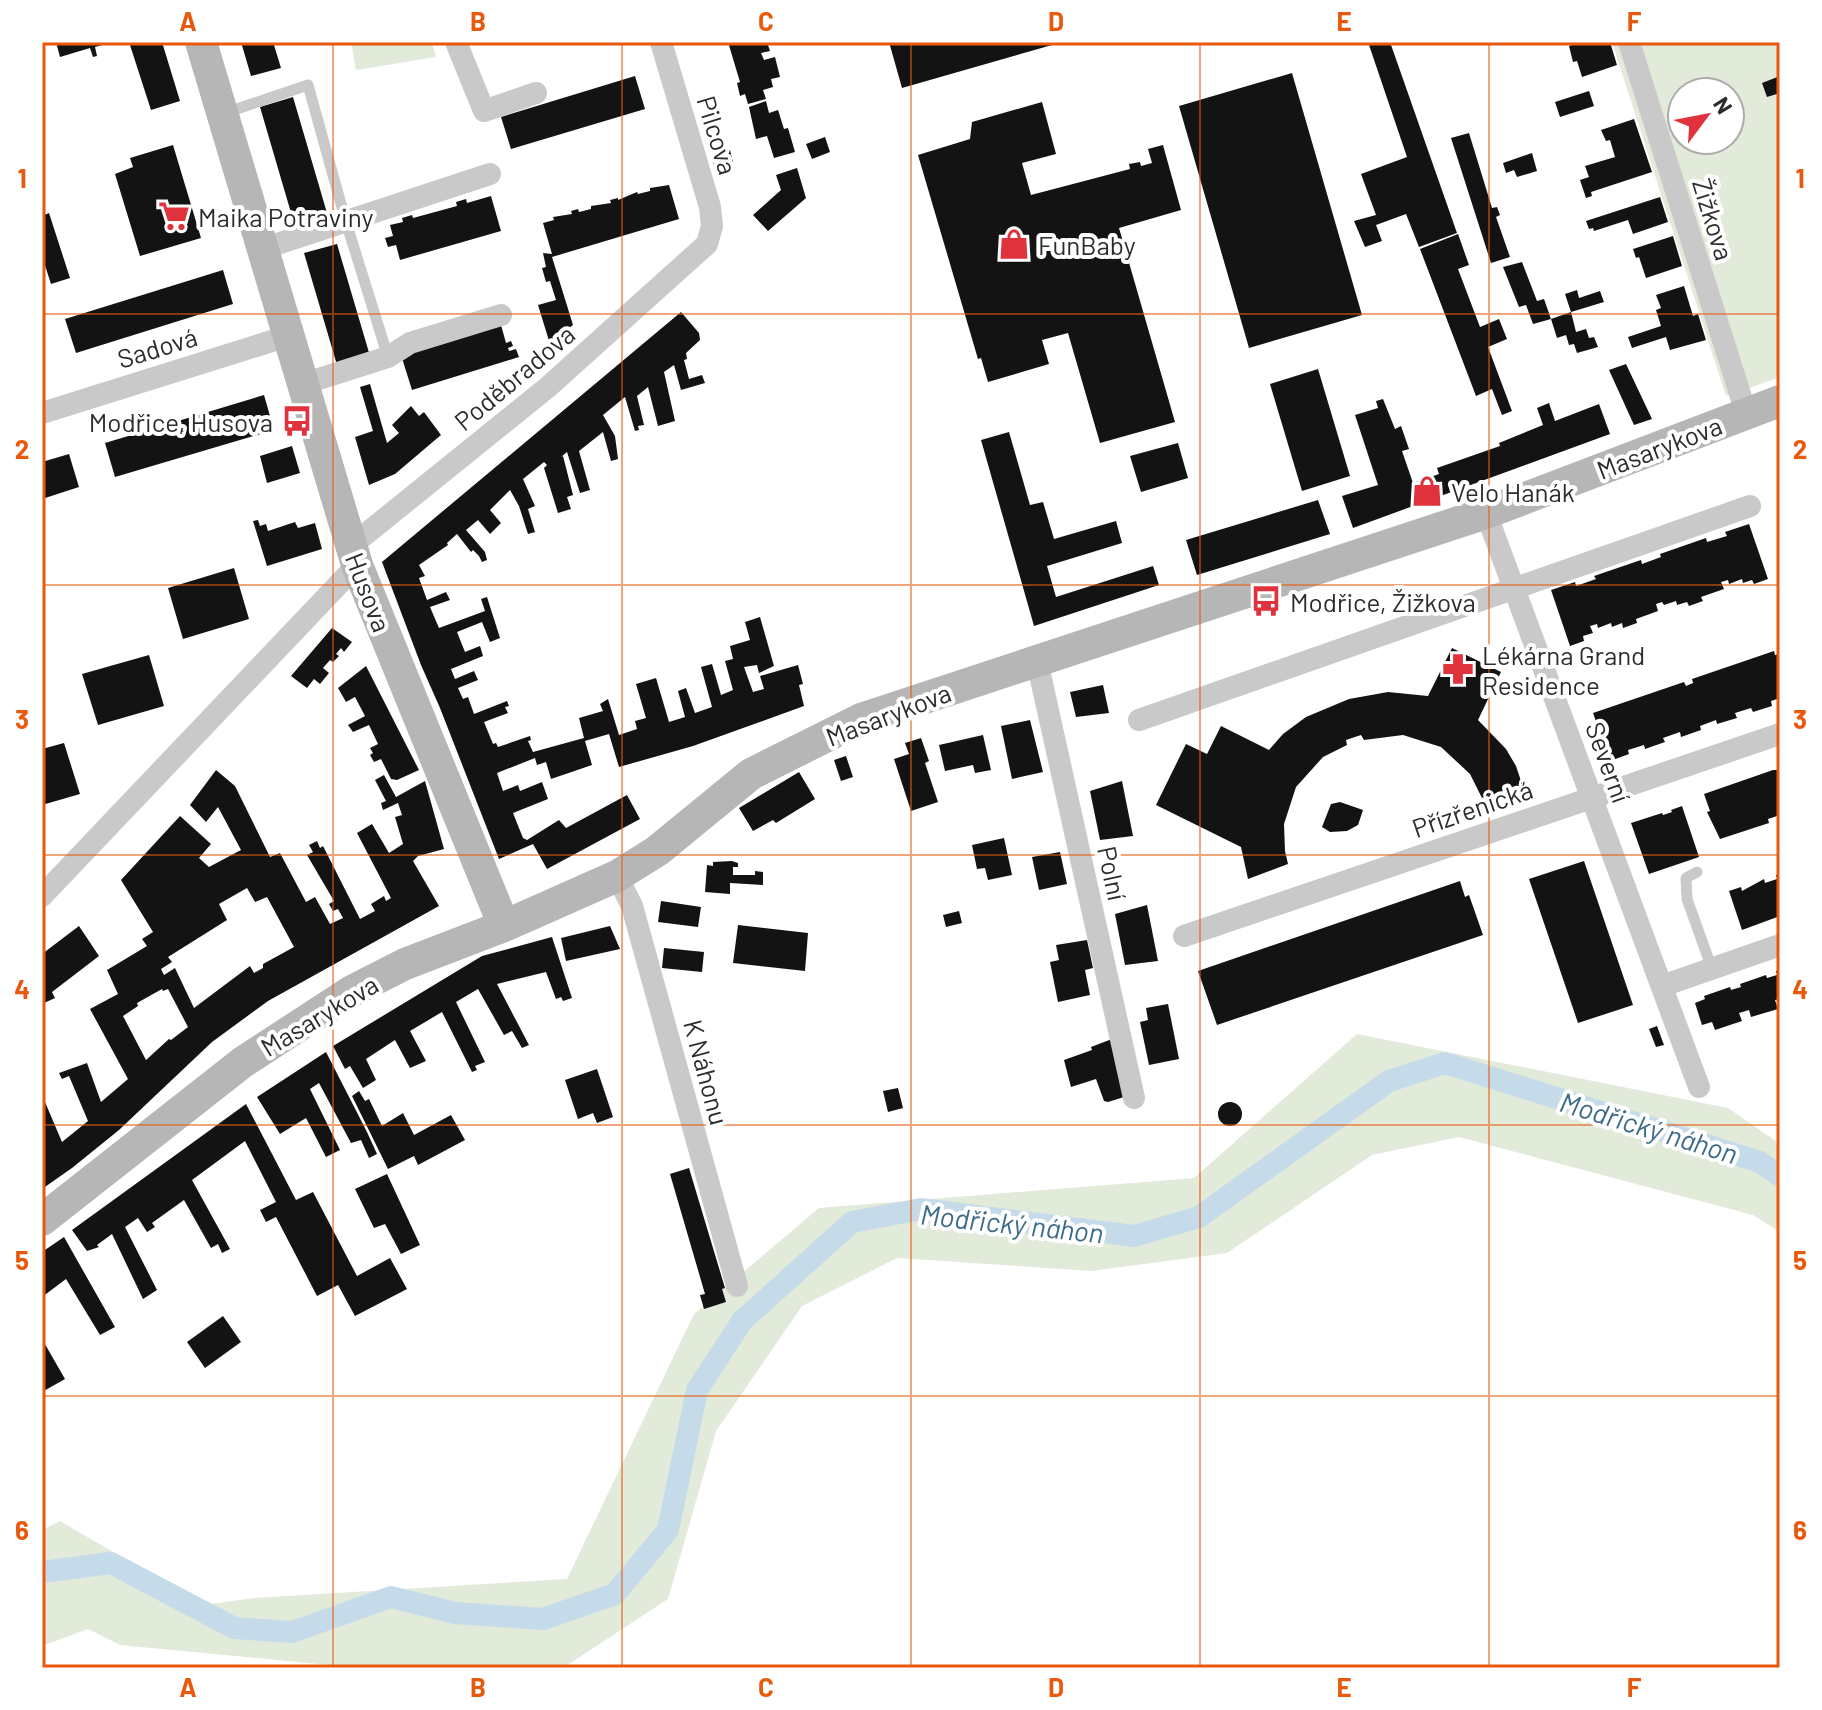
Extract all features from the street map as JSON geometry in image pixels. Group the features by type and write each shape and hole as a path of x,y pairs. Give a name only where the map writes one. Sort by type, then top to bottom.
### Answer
{"street":[{"name":"Husova","path":"201,42 354,556 504,926"},
{"path":"456,42 484,111 536,93"},
{"name":"Pilcova","path":"661,42 710,207 712,226 707,244"},
{"name":"Žižkova","path":"1629,42 1746,413"},
{"path":"262,249 490,174"},
{"name":"Poděbradova","path":"42,896 354,556 707,244"},
{"path":"303,384 388,357 410,343 501,315"},
{"name":"Sadová","path":"42,413 288,336"},
{"name":"Masarykova","path":"42,1220 243,1062 352,991 405,964 504,926 617,876 657,851 751,774 861,719 1486,513 1780,401"},
{"path":"1139,720 1750,506"},
{"name":"Severní","path":"1486,513 1699,1087"},
{"name":"Polní","path":"1037,661 1134,1098"},
{"name":"Přízřenická","path":"1184,936 1780,734"},
{"name":"K Náhonu","path":"617,876 632,906 737,1286"},
{"path":"1662,986 1780,945"}],"lane":[{"path":"222,114 308,85 388,357"},
{"path":"1697,872 1686,878 1687,899 1712,969"}],"green space":[{"path":"351,42 432,42 436,57 356,70"},
{"path":"1612,42 1780,42 1780,377 1726,396"},
{"path":"1357,1034 1728,1108 1780,1144 1780,1232 1753,1215 1459,1137 1372,1155 1227,1253 1091,1271 897,1258 802,1306 716,1431 668,1599 566,1666 361,1668 120,1645 88,1629 42,1646 42,1530 60,1521 204,1605 254,1598 567,1579 694,1314 819,1208 1194,1178"}],"building":[{"path":"56,42 109,43 95,47 97,56 93,57 90,48 60,57"},
{"path":"129,42 162,42 180,101 151,110"},
{"path":"241,42 281,42 274,45 281,68 251,76"},
{"path":"728,42 767,42 770,51 761,53 764,60 775,57 780,77 771,79 773,87 763,90 766,99 748,104 745,94 740,96 737,83 740,82"},
{"path":"889,42 1051,42 1052,45 902,88"},
{"path":"1368,42 1390,42 1457,233 1419,247 1406,214 1376,225 1382,241 1365,247 1354,221 1376,215 1361,174 1407,157"},
{"path":"1580,42 1610,42 1617,65 1582,77 1577,61 1573,62 1569,46"},
{"path":"1292,73 1362,315 1249,348 1179,106"},
{"path":"635,76 645,109 511,149 501,117"},
{"path":"1780,76 1780,93 1767,97 1762,83"},
{"path":"1589,91 1594,106 1560,117 1555,102"},
{"path":"293,97 327,213 294,223 260,107"},
{"path":"766,101 769,113 778,110 784,129 788,128 795,152 774,158 767,136 756,139 749,107"},
{"path":"1042,102 1056,154 1022,163 1031,195 1130,169 1129,164 1140,162 1141,166 1152,163 1148,149 1163,145 1181,210 1119,228 1175,422 1100,443 1068,333 1042,340 1049,364 988,382 981,358 978,359 918,155 970,139 972,122"},
{"path":"1634,119 1652,172 1591,192 1592,196 1586,198 1580,180 1589,177 1585,166 1615,157 1610,140 1606,141 1601,130"},
{"path":"1469,133 1492,208 1497,207 1500,215 1496,217 1510,257 1491,263 1451,138"},
{"path":"825,137 830,152 812,159 806,144"},
{"path":"173,145 201,238 140,256 115,174 133,167 130,158"},
{"path":"730,150 733,163 715,168 711,155"},
{"path":"1532,153 1537,171 1517,177 1514,170 1506,173 1503,163"},
{"path":"797,168 806,198 768,231 753,215 781,190 776,175"},
{"path":"669,185 679,219 552,257 573,325 550,344 538,305 556,300 542,268 546,267 543,253 552,254 543,223 554,220 553,217 572,214 571,211 591,209 591,206 611,203 610,200"},
{"path":"491,196 501,231 400,260 396,245 388,247 385,238 393,236 390,225 403,222 402,218 457,206 456,202 466,199 467,203"},
{"path":"1660,197 1668,222 1633,234 1628,220 1594,231 1593,228 1589,229 1586,221"},
{"path":"49,213 70,278 51,284 42,256 42,216"},
{"path":"1458,234 1469,265 1458,269 1480,327 1499,319 1507,339 1488,347 1512,411 1502,415 1492,389 1476,396 1420,249"},
{"path":"1673,236 1682,266 1646,278 1633,249"},
{"path":"337,244 370,356 337,365 304,253"},
{"path":"1522,262 1537,301 1544,299 1551,319 1533,324 1526,305 1519,307 1503,267"},
{"path":"223,270 233,304 76,353 65,319"},
{"path":"1684,286 1693,316 1698,314 1706,340 1670,350 1666,337 1632,348 1628,337 1661,326 1656,310 1661,308 1656,295"},
{"path":"1577,290 1579,298 1600,291 1604,302 1571,312 1565,294"},
{"path":"681,312 699,333 700,340 686,353 687,359 684,360 689,379 702,375 705,383 681,390 674,365 664,372 675,421 658,426 648,387 637,396 644,425 638,426 639,430 635,431 625,397 603,415 615,436 618,459 611,461 603,432 579,451 590,490 580,493 567,452 561,457 573,495 567,497 571,509 558,513 544,462 523,479 535,506 528,509 535,532 528,534 510,490 490,510 501,523 490,534 478,520 466,530 485,552 487,560 482,562 457,534 448,545 419,565 425,576 419,578 427,600 446,592 450,600 430,607 439,628 485,611 481,599 487,597 500,638 490,642 482,622 457,632 465,652 480,646 483,656 451,669 455,679 474,671 478,680 458,688 463,699 468,697 474,714 507,701 509,706 505,707 508,713 484,722 493,744 496,743 498,747 530,736 531,740 528,741 533,752 584,738 579,718 603,711 600,704 608,699 619,735 637,729 635,721 646,718 636,684 656,678 669,722 685,717 678,691 686,688 695,713 712,707 701,667 712,664 721,695 733,690 725,661 733,659 730,646 750,640 745,622 760,617 774,666 759,673 757,665 744,667 753,692 764,689 760,676 798,665 804,706 693,746 619,767 609,734 585,741 592,765 551,779 546,762 537,765 535,758 497,773 503,791 518,785 520,791 542,782 548,799 513,813 523,838 527,840 559,820 566,828 627,795 640,819 547,869 533,844 499,859 382,562"},
{"path":"1571,312 1576,332 1586,329 1589,338 1594,337 1598,347 1577,353 1574,344 1569,345 1566,335 1557,338 1551,319"},
{"path":"501,325 506,343 511,341 513,346 508,348 509,351 516,349 519,357 412,390 401,355"},
{"path":"1626,364 1652,419 1634,425 1609,370"},
{"path":"1318,369 1350,476 1302,491 1270,384"},
{"path":"370,384 387,443 399,433 392,425 411,406 419,416 424,412 441,435 395,474 369,485 355,437 373,431 360,387"},
{"path":"264,395 274,430 115,477 105,443"},
{"path":"1383,399 1395,429 1401,426 1409,449 1402,451 1413,483 1439,474 1437,468 1500,446 1499,443 1543,425 1537,408 1549,403 1555,421 1599,404 1610,434 1353,528 1342,496 1378,485 1355,415 1378,408 1376,401"},
{"path":"1009,432 1030,505 1043,502 1054,539 1116,521 1122,543 1047,566 1056,597 1153,566 1159,585 1034,626 981,440"},
{"path":"1178,443 1188,478 1141,492 1130,456"},
{"path":"292,446 300,473 267,483 260,456"},
{"path":"69,454 79,487 42,499 42,462"},
{"path":"1318,500 1330,534 1197,575 1186,540"},
{"path":"258,520 260,526 266,524 268,531 295,522 298,528 315,523 322,549 267,566 253,521"},
{"path":"1749,524 1768,579 1754,584 1752,580 1743,583 1742,579 1729,584 1728,580 1721,582 1724,589 1701,597 1703,601 1689,606 1687,602 1677,605 1676,601 1656,604 1658,611 1636,619 1637,623 1623,628 1622,623 1612,627 1611,623 1598,628 1597,624 1590,626 1593,633 1583,636 1584,641 1570,646 1551,590 1575,582 1576,586 1596,579 1594,576 1641,560 1642,564 1661,557 1660,554 1706,538 1707,542 1727,536 1725,532"},
{"path":"234,568 249,619 183,639 168,588"},
{"path":"332,628 352,642 344,652 341,648 336,654 339,656 323,668 329,673 320,684 314,679 307,688 291,676"},
{"path":"1452,648 1501,672 1478,720 1506,749 1516,766 1525,793 1506,800 1504,792 1482,798 1470,774 1441,747 1403,735 1364,740 1361,735 1346,740 1347,745 1323,757 1296,787 1284,824 1288,864 1248,879 1241,847 1156,805 1186,744 1207,754 1221,726 1269,750 1283,734 1306,717 1349,699 1388,692 1428,696"},
{"path":"1774,651 1775,655 1780,654 1780,698 1771,701 1772,706 1735,713 1737,718 1717,724 1716,720 1700,726 1701,730 1681,737 1680,732 1663,738 1665,742 1645,749 1644,745 1628,750 1629,754 1610,761 1593,713 1684,682 1686,686 1693,683 1692,679"},
{"path":"149,655 164,706 98,725 82,674"},
{"path":"366,666 419,770 397,780 391,779 381,759 374,762 370,755 373,753 370,748 378,744 369,725 353,732 348,725 365,716 355,697 346,702 338,688"},
{"path":"1103,685 1109,713 1076,717 1070,692"},
{"path":"1030,720 1043,772 1012,779 1001,726"},
{"path":"983,735 991,770 975,773 973,765 945,771 939,745"},
{"path":"921,738 929,761 925,763 938,802 911,811 894,759 909,754 905,743"},
{"path":"64,743 80,794 42,805 42,749"},
{"path":"846,756 853,777 841,781 834,760"},
{"path":"216,770 235,786 270,857 280,853 306,902 315,897 330,924 343,918 338,909 333,911 329,904 334,901 307,855 313,852 309,845 317,841 320,848 323,846 360,919 375,911 371,904 384,896 386,901 391,898 357,833 372,824 389,853 403,844 395,817 402,815 398,803 383,810 381,803 386,801 375,780 384,775 396,797 425,781 444,849 418,856 413,861 439,906 268,1001 212,1042 119,1130 42,1189 42,1095 62,1142 88,1121 69,1076 62,1079 59,1073 87,1063 101,1102 128,1079 90,1009 118,994 107,970 147,946 142,939 153,932 121,880 180,816 211,844 199,858 209,867 241,850 218,807 206,822 190,805","holes":["247,888 255,902 267,897 294,947 263,964 263,968 254,973 250,966 194,1008 175,968 164,975 161,969 172,962 168,957 227,920 219,904","162,989 168,989 188,1027 146,1060 123,1016 138,1006 137,1003"]},
{"path":"1780,770 1780,815 1768,819 1769,823 1720,839 1707,812 1710,811 1704,794"},
{"path":"799,772 815,799 776,823 773,820 753,831 739,808"},
{"path":"1122,781 1133,836 1100,840 1090,791"},
{"path":"1340,802 1363,810 1358,825 1347,831 1330,832 1322,827 1331,804"},
{"path":"1682,806 1699,857 1649,874 1631,823 1672,812"},
{"path":"1004,838 1012,875 988,880 985,868 977,869 972,845"},
{"path":"1060,852 1067,884 1039,890 1032,857"},
{"path":"1584,861 1633,1005 1578,1023 1529,879"},
{"path":"738,863 738,867 733,867 733,875 763,872 763,885 730,883 730,894 705,892 707,865"},
{"path":"1780,874 1780,916 1742,930 1729,891 1741,887 1742,891 1764,879 1765,883 1777,879 1776,875"},
{"path":"1460,881 1465,897 1469,895 1483,935 1217,1025 1198,971"},
{"path":"661,901 701,907 698,927 658,922"},
{"path":"1147,905 1158,961 1125,965 1115,914"},
{"path":"959,911 962,923 946,927 943,915"},
{"path":"738,925 808,933 805,971 733,963"},
{"path":"79,926 99,956 52,992 55,998 42,1004 42,954"},
{"path":"610,926 620,949 566,961 561,938"},
{"path":"552,937 572,998 563,1001 561,997 556,999 546,972 497,984 529,1045 522,1048 512,1031 504,1035 478,989 456,1002 485,1062 475,1066 477,1070 472,1072 442,1012 410,1031 426,1061 410,1068 395,1040 366,1059 376,1080 363,1088 350,1066 345,1069 333,1046 482,956"},
{"path":"1087,940 1093,968 1085,970 1090,995 1058,1002 1050,962 1059,960 1056,945"},
{"path":"664,948 704,952 702,972 662,968"},
{"path":"1780,970 1780,999 1775,1000 1778,1009 1751,1017 1749,1010 1739,1013 1742,1021 1715,1030 1712,1022 1702,1025 1695,1003 1705,999 1704,996 1730,987 1731,990 1741,987 1740,984 1766,975 1767,978 1777,975 1776,971"},
{"path":"1168,1004 1179,1059 1149,1065 1140,1022 1148,1020 1146,1008"},
{"path":"1657,1026 1664,1045 1656,1047 1649,1029"},
{"path":"1112,1039 1124,1097 1104,1101 1096,1079 1071,1087 1064,1060"},
{"path":"326,1052 377,1154 369,1158 361,1140 351,1143 319,1083 310,1089 340,1150 326,1157 306,1118 280,1134 257,1097"},
{"path":"597,1069 613,1117 597,1123 593,1113 578,1119 565,1080"},
{"path":"898,1088 903,1108 888,1112 883,1091"},
{"path":"359,1091 365,1101 369,1099 382,1126 403,1113 414,1135 451,1115 465,1140 418,1165 414,1156 388,1169 352,1096"},
{"path":"1230,1102 1238,1106 1242,1114 1238,1122 1230,1126 1222,1122 1218,1114 1222,1106"},
{"path":"246,1104 296,1200 313,1192 357,1276 390,1258 407,1289 355,1316 338,1285 317,1296 276,1217 266,1222 260,1210 276,1202 245,1141 192,1180 230,1249 222,1253 218,1244 211,1248 184,1200 152,1223 155,1227 147,1232 138,1218 125,1227 157,1290 143,1299 112,1234 97,1245 99,1247 87,1251 72,1230"},
{"path":"689,1168 725,1288 722,1289 726,1302 704,1309 700,1295 705,1294 670,1174"},
{"path":"387,1174 420,1245 401,1254 385,1224 374,1228 355,1189"},
{"path":"64,1237 115,1327 100,1335 66,1279 42,1297 42,1252"},
{"path":"223,1316 241,1342 205,1368 187,1342"},
{"path":"42,1339 65,1379 42,1392"}],"waterway":[{"name":"Modřický náhon","path":"42,1572 111,1563 234,1628 292,1632 391,1597 455,1613 543,1619 615,1594 668,1530 697,1390 742,1321 852,1222 921,1209 1134,1236 1199,1217 1389,1081 1445,1063 1760,1162 1780,1176"}],"place":[{"name":"Maika Potraviny","path":"174,216"},
{"name":"FunBaby","path":"1014,244"},
{"name":"Modřice, Husova","path":"297,421"},
{"name":"Velo Hanák","path":"1427,491"},
{"name":"Modřice, Žižkova","path":"1266,601"},
{"name":"Lékárna Grand Residence","path":"1458,669"}]}
